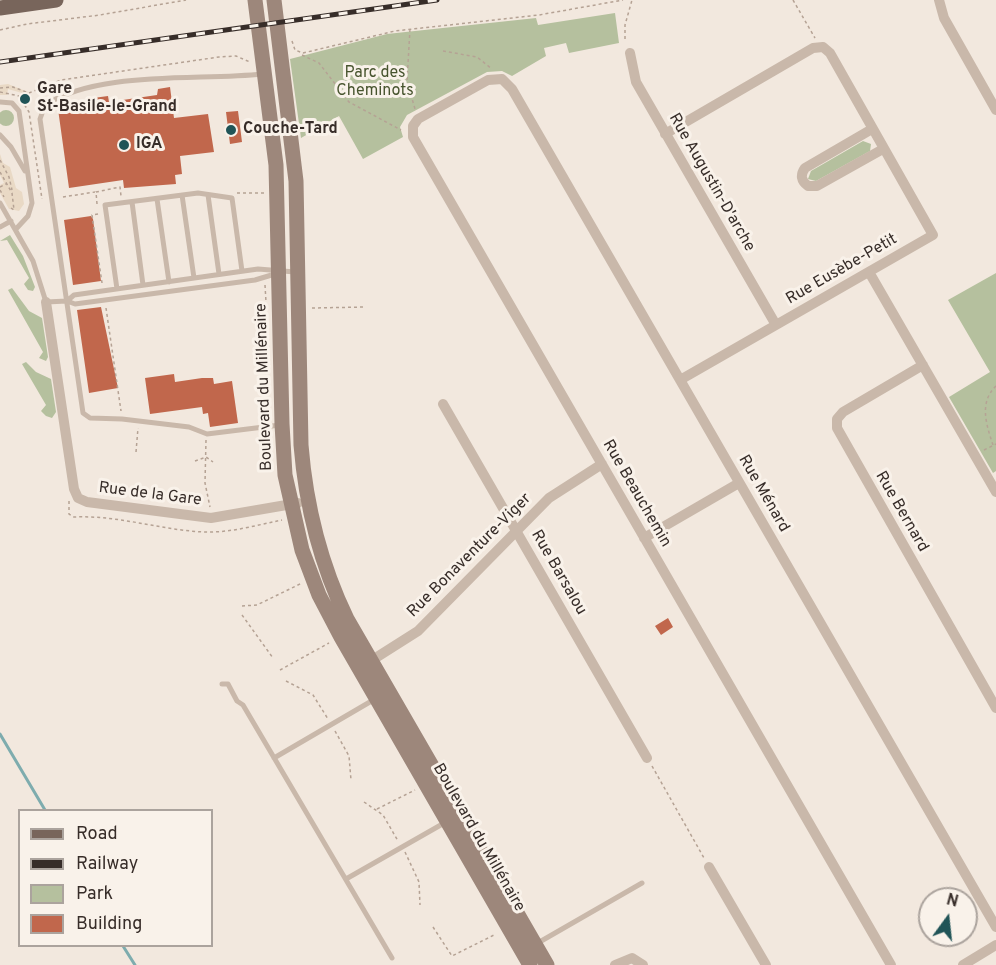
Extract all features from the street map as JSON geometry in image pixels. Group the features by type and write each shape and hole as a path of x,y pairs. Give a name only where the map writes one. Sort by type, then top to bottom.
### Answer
{"main road":[{"path":"0,8 56,0"}],"street":[{"name":"Boulevard du Millénaire","path":"255,0 275,149 282,424 290,504 312,578 364,664 530,965"},
{"name":"Boulevard du Millénaire","path":"274,0 295,158 302,445 307,501 316,538 376,698 509,926 535,945 547,965"},
{"path":"939,0 944,18 996,110"},
{"name":"Rue Eusèbe-Petit","path":"665,134 820,46 830,53 933,235 680,380"},
{"name":"Rue Augustin-D'arche","path":"630,53 636,82 776,325"},
{"name":"Rue Ménard","path":"499,76 512,89 996,927"},
{"name":"Rue Beauchemin","path":"499,76 420,117 413,126 413,137 891,965"},
{"path":"872,129 805,168 802,174 803,181 808,186 817,186 884,149"},
{"path":"870,272 996,492"},
{"name":"Rue de la Gare","path":"46,302 74,489 78,498 87,502 211,518 307,501"},
{"name":"Rue Bernard","path":"923,365 843,412 837,419 837,428 996,708"},
{"name":"Rue Barsalou","path":"443,404 647,758"},
{"name":"Rue Bonaventure-Viger","path":"364,664 418,631 559,489 602,464"},
{"path":"644,538 739,483"},
{"path":"709,867 766,965"},
{"path":"963,965 996,945"},
{"path":"615,965 632,958 643,965"}],"lane":[{"path":"265,74 173,77 86,88 68,93 42,109 40,119 83,413 90,418 122,419 189,427 207,434 282,424"},
{"path":"0,102 12,103 19,111 28,175 31,208 26,220 16,229"},
{"path":"0,135 12,147 28,175"},
{"path":"117,289 105,205 182,195 232,198 242,271"},
{"path":"182,195 194,278"},
{"path":"208,195 219,274"},
{"path":"157,199 169,282"},
{"path":"2,200 36,269 46,302 67,301 75,304 105,301 255,280 279,272"},
{"path":"132,202 143,285"},
{"path":"0,227 11,221"},
{"path":"67,301 74,295 242,271 258,269 299,272"},
{"path":"222,684 228,684 237,701 243,705 392,958"},
{"path":"274,758 376,698"},
{"path":"346,879 447,821"},
{"path":"535,945 642,883"}],"path":[{"path":"0,30 36,22 100,15 186,0"},
{"path":"301,53 373,34 539,15 623,0"},
{"path":"625,39 625,25 632,0"},
{"path":"793,0 815,39"},
{"path":"410,28 407,81 415,109"},
{"path":"288,39 301,53 319,63 349,102 401,130"},
{"path":"443,51 477,57 499,76"},
{"path":"0,88 13,87 28,93 61,80 179,61 231,56 253,62"},
{"path":"0,160 10,179 14,210 8,205"},
{"path":"0,172 12,193"},
{"path":"2,200 0,189 6,183"},
{"path":"63,197 96,192"},
{"path":"105,301 122,419"},
{"path":"299,309 365,307"},
{"path":"975,455 995,445 985,404 987,395 996,386"},
{"path":"136,452 138,421"},
{"path":"207,434 205,483 211,518"},
{"path":"195,461 206,457"},
{"path":"206,457 213,462"},
{"name":"Rue de la Gare","path":"69,511 75,517 120,519 206,532 283,520"},
{"path":"242,606 257,605 303,583"},
{"path":"242,615 273,658"},
{"path":"280,670 332,642"},
{"path":"647,758 709,867"},
{"path":"376,809 417,789"},
{"path":"433,927 452,956 509,926"}],"green space":[{"name":"Parc des Cheminots","path":"615,13 619,43 569,53 566,43 544,48 546,56 512,76 502,71 487,72 407,115 400,127 403,137 363,159 339,116 301,138 290,59 387,34 536,18 538,25"},
{"path":"6,110 12,112 12,124 6,126 0,124 0,112"},
{"path":"863,141 871,144 870,151 816,181 808,179 811,171"},
{"path":"10,235 23,256 35,287 33,291 28,290 24,284 29,278 7,240 0,241"},
{"path":"996,273 996,471 993,473 949,397 990,372 948,300"},
{"path":"12,288 29,311 42,318 48,357 46,361 39,358 43,352 8,290"},
{"path":"26,362 36,372 51,379 56,412 52,418 41,411 46,405 22,364"}],"shaded area":[{"path":"8,84 28,92 29,95 8,89 7,95 0,95 0,85"},
{"path":"0,154 3,163 10,167 16,188 22,192 24,204 19,211 9,209 0,193 0,185 4,183 0,175"}],"building":[{"path":"170,87 174,118 208,114 214,152 180,156 182,174 175,175 176,184 124,188 123,180 69,188 58,109 87,105 86,99 108,96 109,102 157,95 158,89"},
{"path":"238,111 242,142 230,144 226,112"},
{"path":"91,216 101,281 73,285 64,220"},
{"path":"101,307 118,388 89,393 77,310"},
{"path":"174,374 175,382 202,378 213,378 214,384 232,381 238,423 210,427 208,413 203,414 202,407 150,414 145,378"},
{"path":"668,618 673,627 661,635 655,626"}],"waterway":[{"path":"0,734 44,809"},
{"path":"124,947 135,965"}],"railway":[{"path":"0,62 437,0"}],"place":[{"name":"Gare St-Basile-le-Grand","path":"25,99"},
{"name":"Couche-Tard","path":"231,130"},
{"name":"IGA","path":"124,145"}]}
